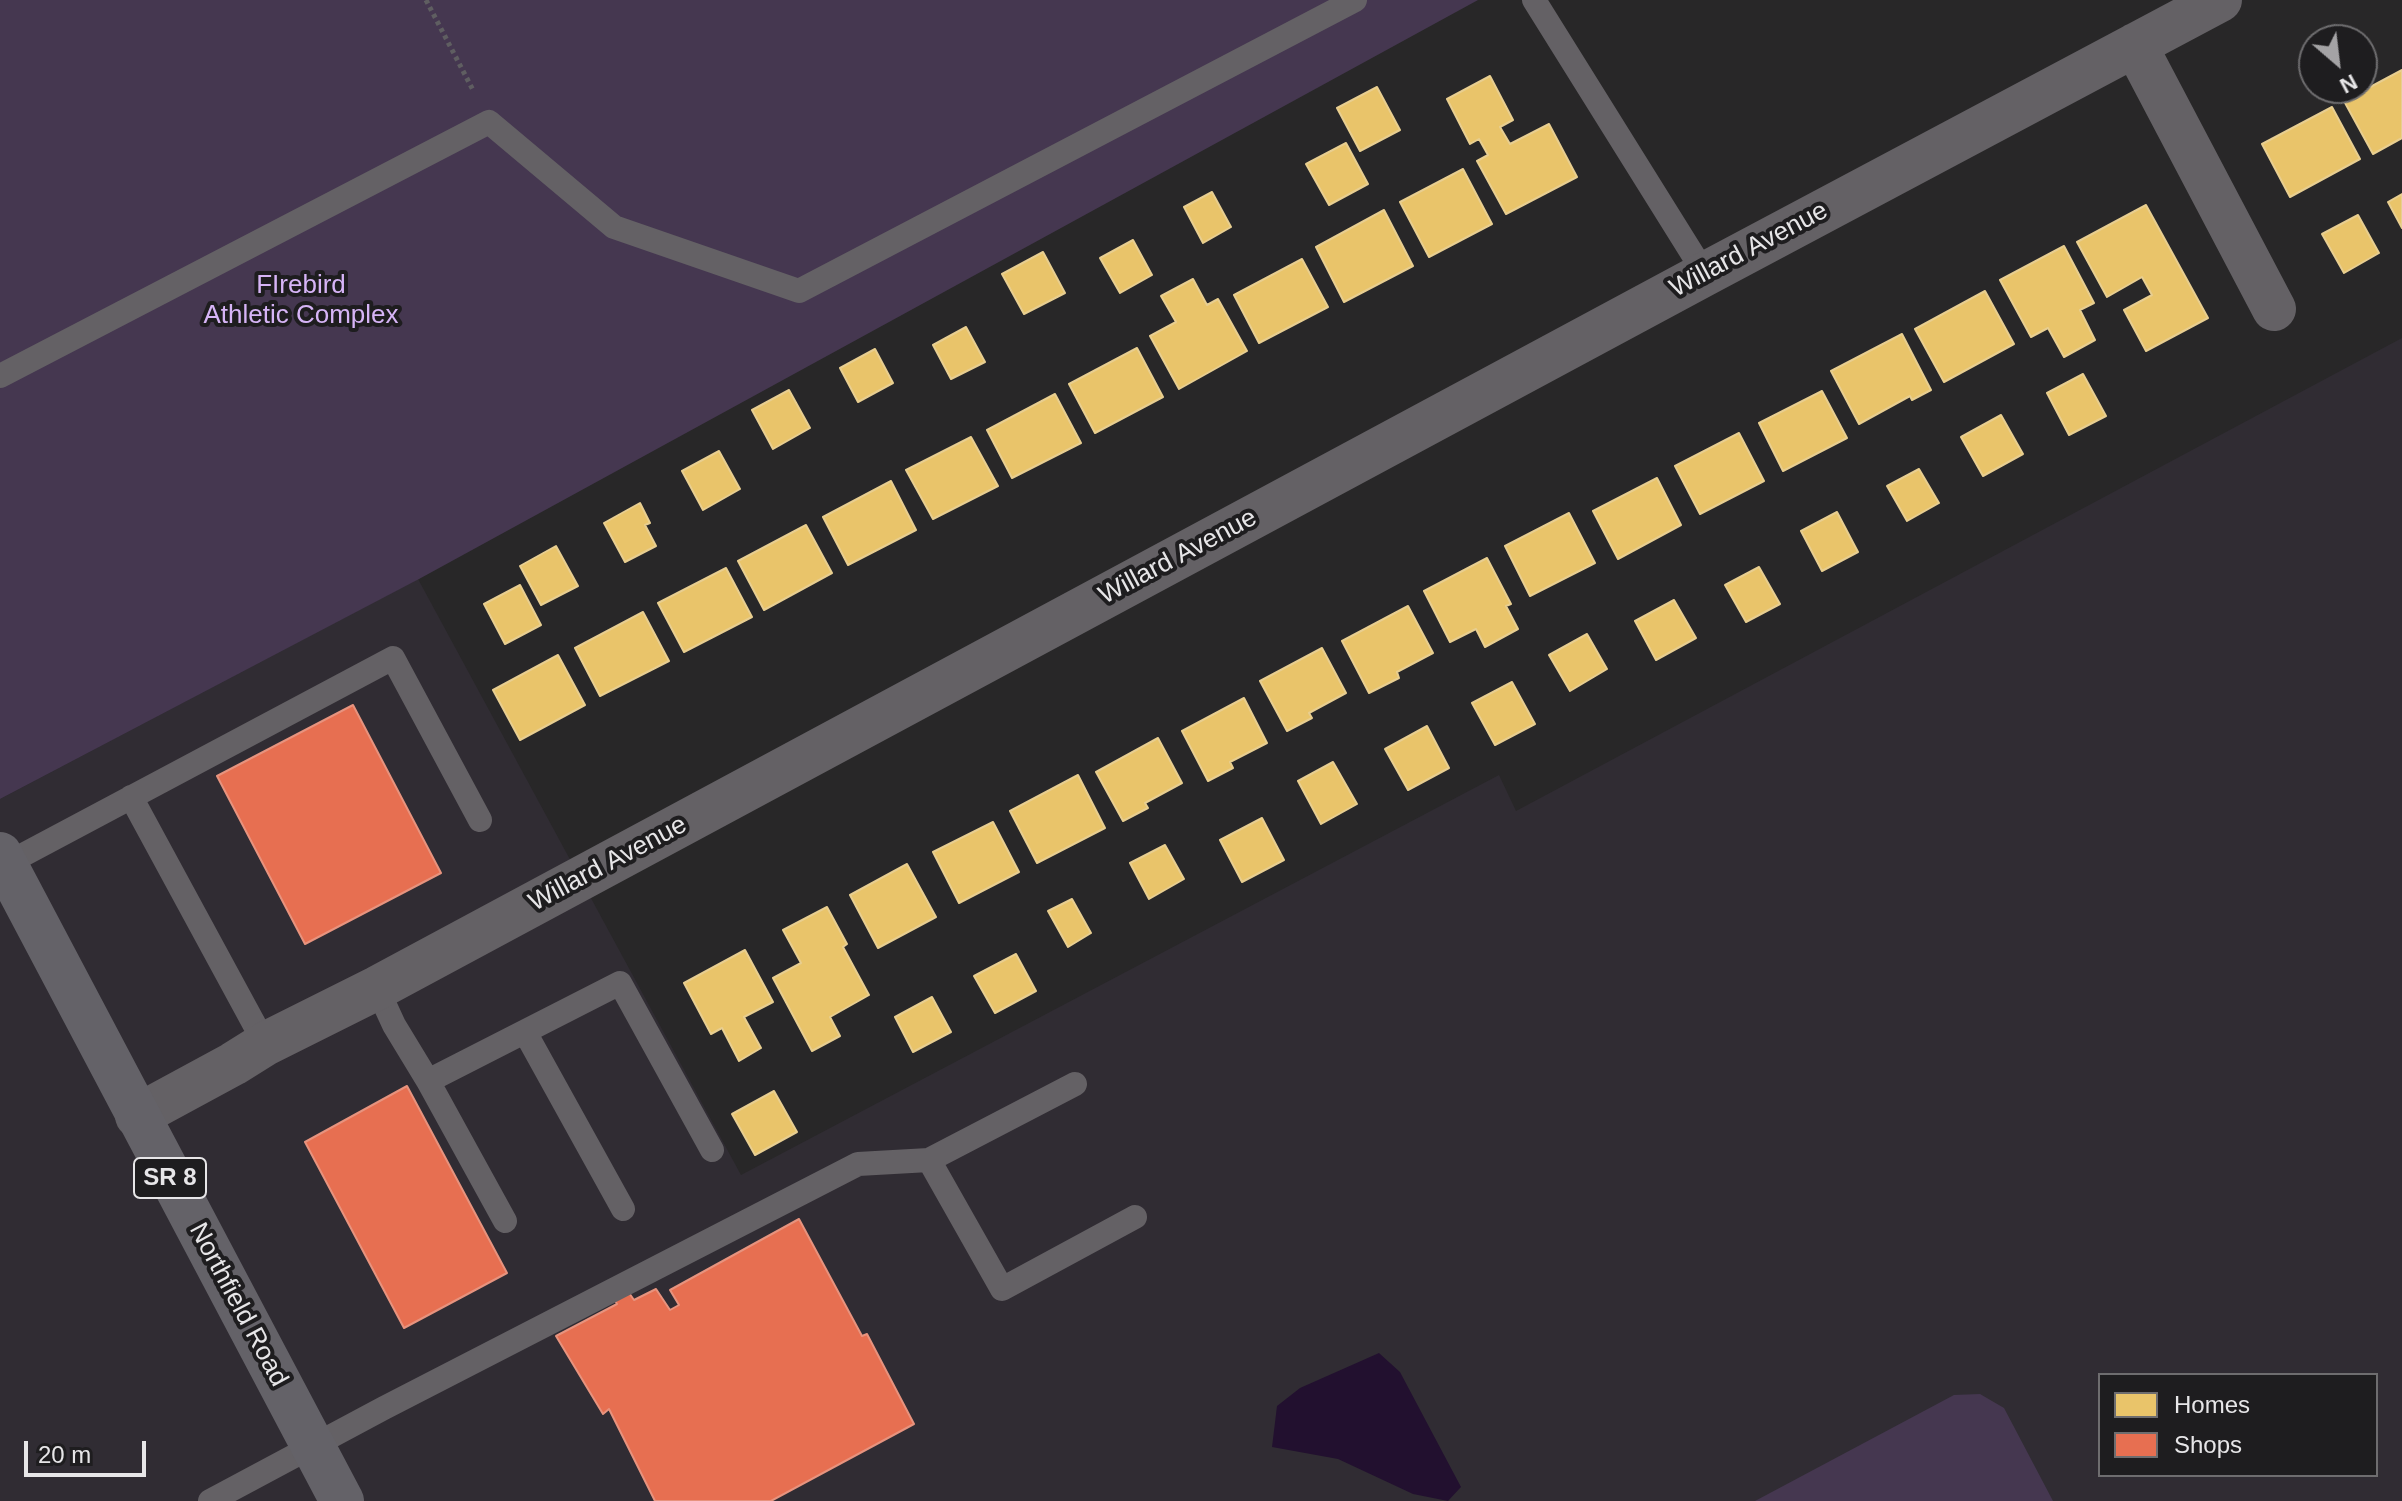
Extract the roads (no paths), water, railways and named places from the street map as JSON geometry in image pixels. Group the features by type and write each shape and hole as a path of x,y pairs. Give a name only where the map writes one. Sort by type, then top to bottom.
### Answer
{"main road":[{"name":"Northfield Road","path":"3,859 342,1501"}],"street":[{"name":"Willard Avenue","path":"137,1116 265,1044 377,988 2220,0"},
{"path":"2135,45 2274,309"}],"lane":[{"path":"0,376 489,122 614,227 799,291 1355,0"},
{"path":"1534,0 1705,274"},
{"path":"3,859 131,797 393,658 480,820"},
{"path":"131,797 265,1044"},
{"path":"428,1081 620,983 712,1150"},
{"path":"377,988 394,1025 505,1221"},
{"path":"525,1032 623,1209"},
{"path":"210,1501 858,1164 929,1160 1075,1084"},
{"path":"929,1160 1002,1289 1135,1217"}],"park label":[{"name":"FIrebird Athletic Complex","path":"301,301"}]}
